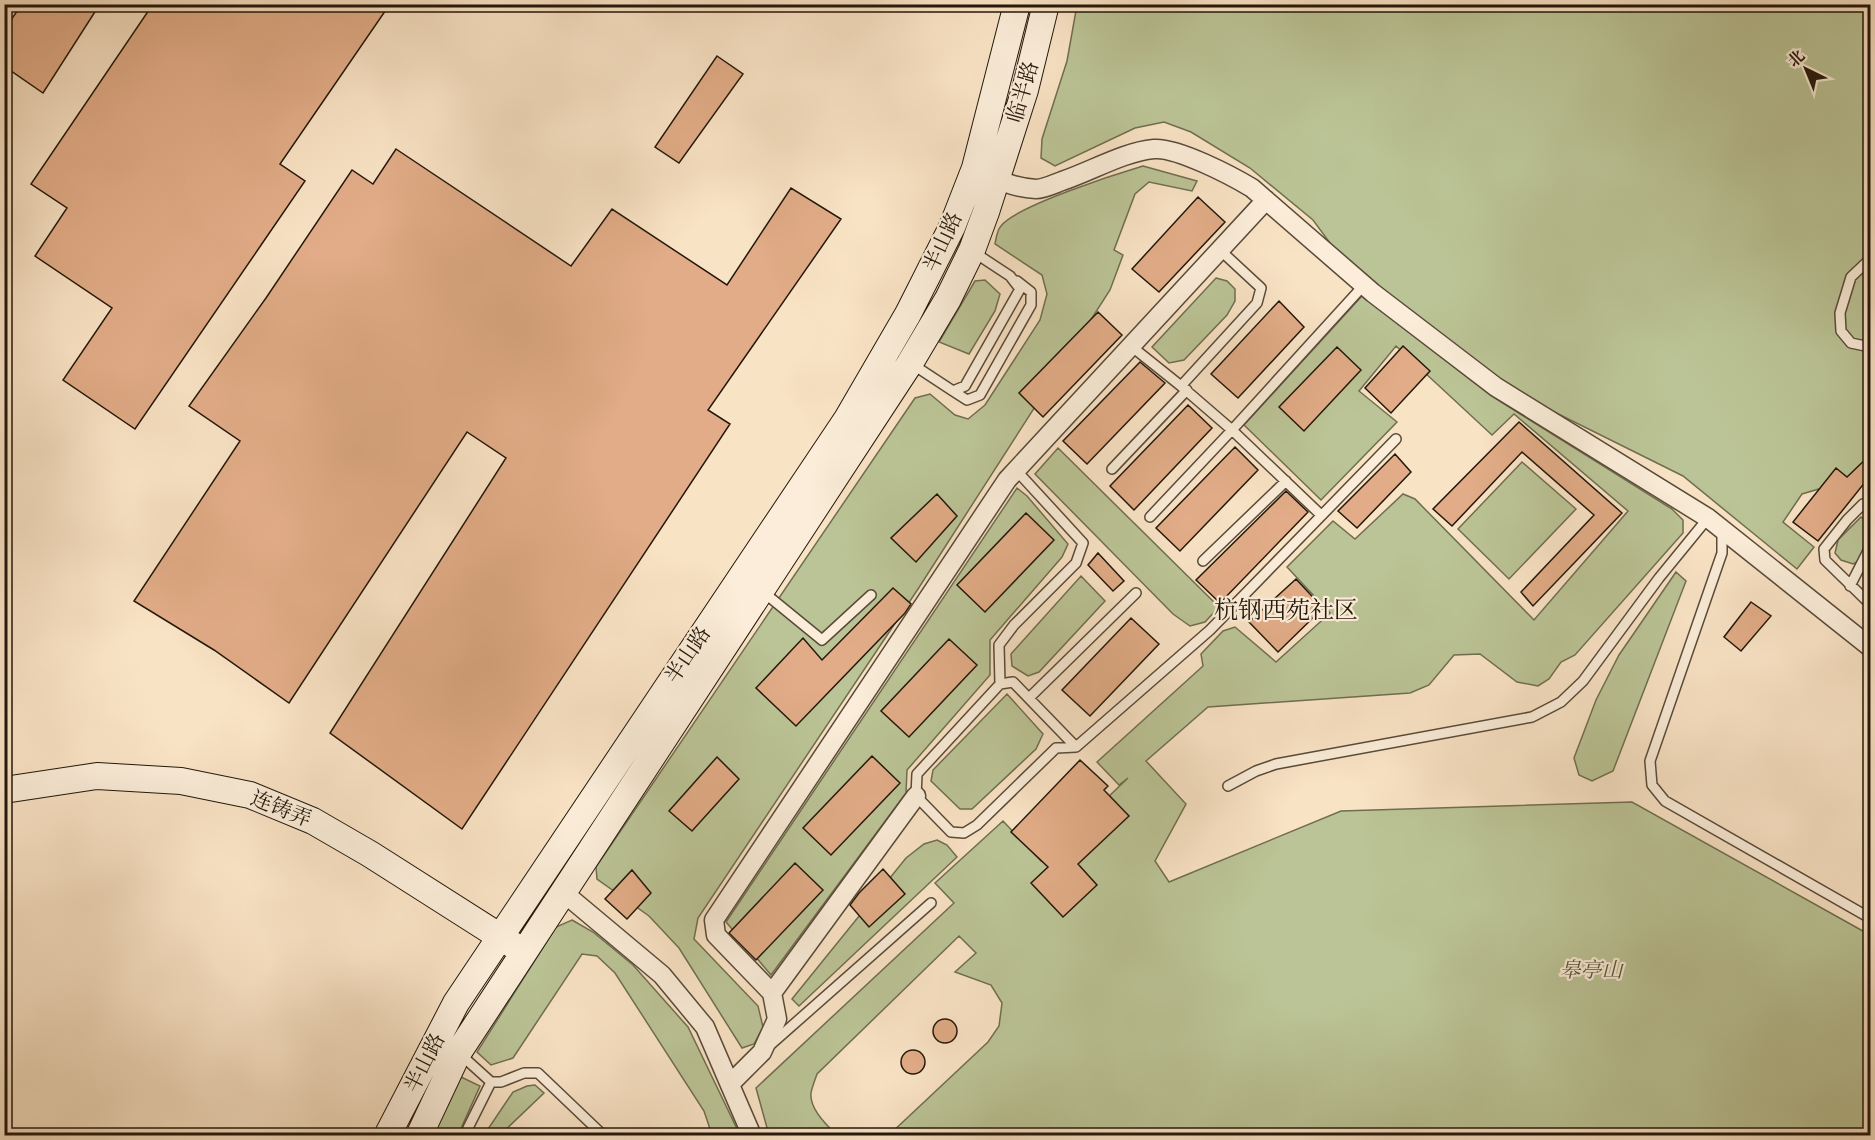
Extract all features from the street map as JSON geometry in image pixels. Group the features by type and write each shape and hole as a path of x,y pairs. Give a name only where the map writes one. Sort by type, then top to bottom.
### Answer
{"main road":[{"name":"临半路","path":"986,173 1017,4"},
{"name":"临半路","path":"986,173 1024,90 1046,4"},
{"name":"半山路","path":"419,1136 458,1053 910,363 948,299 972,250 986,173"},
{"name":"半山路","path":"387,1136 456,1003 847,419 908,314 952,227 986,173"},
{"name":"连铸弄","path":"4,790 97,776 181,781 250,795 313,821 370,854 524,952"}],"street":[{"path":"986,173 1007,184 1038,189 1128,155 1156,149 1184,156 1232,176 1252,188 1364,285 1496,387 1715,523 1870,647"},
{"path":"729,1083 762,1052 777,1019 772,993 716,935 714,920 1007,480 1266,200"},
{"path":"772,993 916,796"},
{"path":"564,892 662,975 705,1027 752,1136"}],"lane":[{"path":"910,363 967,400 980,395 1030,305 1031,292 972,250"},
{"path":"1112,469 1257,303 1261,288 1220,250"},
{"path":"1870,259 1851,277 1840,313 1841,331 1851,343 1870,347"},
{"path":"953,391 965,386 1020,289 1010,276"},
{"path":"1150,518 1364,285"},
{"path":"1131,346 1232,430 1322,515"},
{"path":"1076,747 1013,682 1000,684 917,774 916,796 951,832 964,832 977,825 1056,748 1076,747 1210,630 1396,439"},
{"path":"1000,684 999,645 1014,625 1076,563 1083,543 1016,470"},
{"path":"1203,561 1286,481"},
{"path":"1870,505 1863,504 1824,549 1825,560 1870,604"},
{"path":"1228,786 1256,771 1276,764 1532,717 1561,702 1583,681 1659,578 1715,523"},
{"path":"1715,523 1722,553 1650,761 1652,785 1665,801 1870,918"},
{"path":"1850,586 1870,547"},
{"path":"760,589 822,640 871,595"},
{"path":"1029,698 1136,593"},
{"path":"762,1052 780,1039 931,903"},
{"path":"458,1053 491,1082 501,1082 524,1073 538,1073 604,1136"},
{"path":"470,1136 468,1128 491,1082"}],"green space":[{"path":"1077,5 1870,5 1870,474 1802,494 1783,522 1814,547 1797,569 1683,476 1524,397 1347,266 1313,220 1250,168 1191,132 1164,122 1135,128 1055,166 1041,158 1042,139 1067,61"},
{"path":"1143,166 1197,181 1192,191 1149,182 1135,194 1114,250 1123,255 1110,290 918,589 698,918 694,939 758,1006 763,1027 754,1044 742,1048 679,948 649,916 597,879 596,867 915,398 930,394 955,415 968,419 985,405 1040,320 1047,294 1042,275 995,244 1000,228 1010,218 1045,200"},
{"path":"1216,278 1227,281 1235,289 1235,301 1227,315 1184,360 1169,363 1152,347"},
{"path":"985,280 1000,294 995,311 969,354 939,342 975,281"},
{"name":"皋亭山","path":"1362,296 1490,395 1672,509 1683,520 1683,533 1575,655 1561,662 1549,679 1538,686 1517,682 1480,654 1454,655 1429,685 1410,693 1208,707 1146,761 1186,804 1155,861 1169,882 1341,811 1632,802 1870,935 1870,1135 889,1135 988,1042 999,1026 1002,1003 991,985 955,972 976,953 959,936 817,1074 811,1099 819,1117 837,1135 769,1135 756,1088 954,903 935,883 1003,821 1041,861 1128,778 1119,785 1097,762 1203,666 1201,654 1223,631 1235,627 1276,662 1330,613 1287,567 1333,521 1355,539 1403,494 1415,499 1534,620 1628,511 1514,414 1492,435 1396,346 1359,391 1397,422 1321,500 1244,425"},
{"path":"1058,448 1219,607 1205,622 1190,626 1173,614 1035,474"},
{"path":"1522,462 1576,509 1509,579 1458,529"},
{"path":"1017,488 1027,496 1068,544 1062,557 990,640 990,675 907,770 906,793 771,975 726,922"},
{"path":"1861,517 1868,523 1863,559 1853,564 1841,560 1835,553 1838,540"},
{"path":"1676,572 1686,581 1613,771 1592,781 1579,775 1574,758 1596,700 1619,655"},
{"path":"1081,576 1105,601 1039,672 1028,676 1012,666 1011,654"},
{"path":"1007,694 1043,734 1036,749 972,809 960,809 931,781 933,770"},
{"path":"937,840 947,845 957,857 799,1006 792,999 906,858 924,844"},
{"path":"572,920 593,932 633,965 688,1027 740,1135 712,1135 704,1111 615,973 597,956 582,954 513,1058 491,1065 477,1052 556,927"},
{"path":"459,1076 480,1086 459,1133 462,1135 419,1136"},
{"path":"535,1085 544,1093 500,1135 484,1135 513,1092"}],"building":[{"path":"22,4 100,4 43,93 4,66 4,30"},
{"path":"153,4 390,4 280,164 305,181 135,429 63,380 112,308 35,256 67,208 31,184"},
{"path":"717,56 743,74 679,163 655,147"},
{"path":"396,149 571,266 612,209 727,285 791,188 841,219 708,410 730,424 462,829 330,733 506,458 467,432 289,703 214,650 134,601 240,441 189,406 266,298 352,170 373,184"},
{"path":"1198,197 1225,222 1159,292 1132,269"},
{"path":"1279,301 1304,327 1238,398 1211,374"},
{"path":"1098,312 1122,335 1043,417 1019,393"},
{"path":"1403,346 1430,371 1391,413 1365,388"},
{"path":"1337,347 1361,370 1304,431 1279,407"},
{"path":"1140,362 1165,383 1087,464 1063,441"},
{"path":"1188,405 1212,428 1134,510 1110,486"},
{"path":"1519,422 1622,513 1533,606 1521,592 1594,515 1522,452 1452,526 1433,509"},
{"path":"1235,447 1258,470 1180,551 1156,528"},
{"path":"1395,454 1411,472 1357,528 1338,511"},
{"path":"1870,455 1870,476 1818,541 1793,522 1836,468 1847,477"},
{"path":"1286,491 1308,512 1220,603 1196,580"},
{"path":"937,494 957,516 916,562 891,538"},
{"path":"1026,513 1054,540 985,612 957,585"},
{"path":"1098,553 1124,581 1113,591 1088,565"},
{"path":"1296,579 1323,608 1278,652 1249,622"},
{"path":"893,588 911,604 905,613 796,726 756,688 803,638 822,660"},
{"path":"1751,602 1771,616 1741,651 1724,637"},
{"path":"1131,618 1159,644 1090,716 1062,690"},
{"path":"949,639 977,665 909,737 881,711"},
{"path":"872,756 900,783 831,855 803,828"},
{"path":"717,757 739,779 692,831 669,811"},
{"path":"1080,760 1108,786 1104,790 1129,816 1078,864 1097,885 1063,917 1031,883 1048,867 1011,832"},
{"path":"795,863 823,890 756,960 729,933"},
{"path":"883,869 905,894 869,927 850,905"},
{"path":"632,870 651,893 627,919 605,899"},
{"path":"945,1019 954,1022 957,1031 954,1040 945,1043 936,1040 933,1031 936,1022"},
{"path":"913,1050 922,1053 925,1062 922,1071 913,1074 904,1071 901,1062 904,1053"}],"district":[{"name":"杭钢西苑社区","path":"1286,610"}]}
